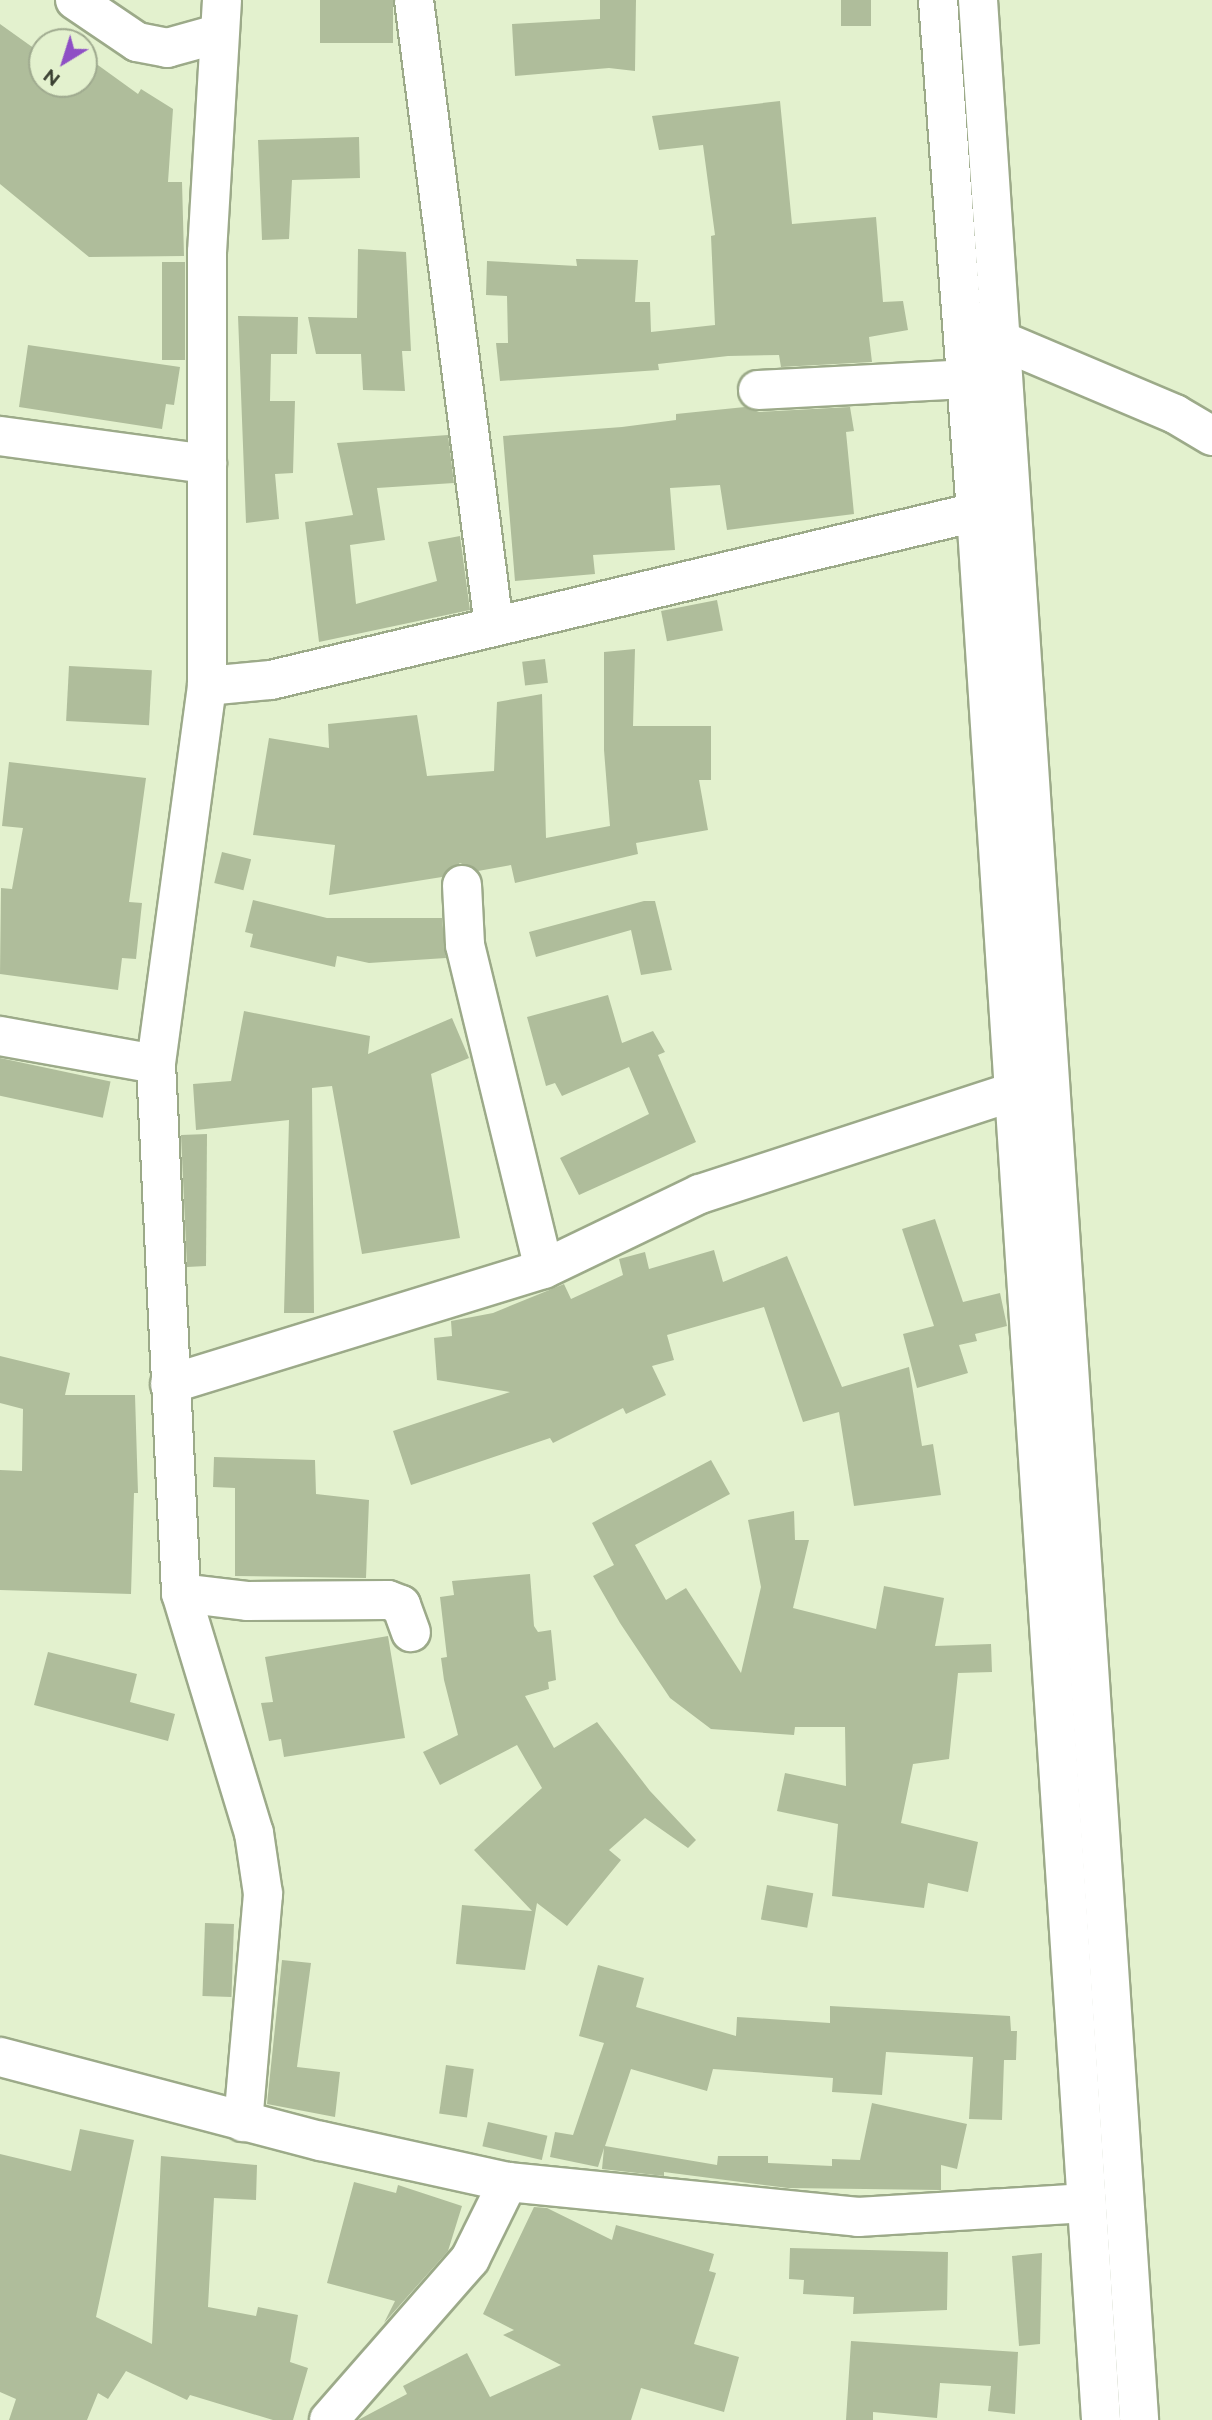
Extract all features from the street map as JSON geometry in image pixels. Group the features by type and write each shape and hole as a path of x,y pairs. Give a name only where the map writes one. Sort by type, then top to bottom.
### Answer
{"street":[{"path":"75,0 137,42 167,48 220,17"},
{"path":"414,0 494,626"},
{"path":"938,0 976,512 1101,2420"},
{"path":"978,0 1139,2420"},
{"path":"220,17 207,251 207,686 156,1064 181,1593 254,1833 263,1894 243,2122"},
{"path":"1000,340 1175,414 1212,436"},
{"path":"758,390 966,379"},
{"path":"0,436 207,464"},
{"path":"207,686 271,680 976,512"},
{"path":"462,885 466,945 544,1269"},
{"path":"0,1036 156,1064"},
{"path":"170,1384 544,1269 700,1194 1012,1092"},
{"path":"181,1593 247,1601 388,1600 401,1605 411,1632"},
{"path":"0,2057 243,2122 508,2182 858,2217 1087,2203"},
{"path":"329,2420 470,2259 508,2182"}],"building":[{"path":"320,0 393,0 393,43 320,43"},
{"path":"600,0 636,0 635,71 609,68 515,76 512,24 600,19"},
{"path":"841,0 871,0 871,26 841,26"},
{"path":"0,24 28,44 28,98 98,98 98,65 138,94 141,89 173,109 168,182 182,182 184,256 89,257 0,184"},
{"path":"780,101 792,224 876,217 883,302 903,301 908,330 869,337 872,362 781,367 779,355 728,356 658,364 659,370 500,381 496,343 508,343 507,296 486,295 487,261 577,266 576,259 638,260 635,302 650,302 651,332 715,325 711,236 715,235 703,145 659,150 652,116"},
{"path":"359,137 360,178 292,180 289,239 262,240 258,140"},
{"path":"358,249 406,252 411,351 402,351 405,391 363,390 361,354 316,354 308,317 357,318"},
{"path":"162,262 185,262 185,360 162,360"},
{"path":"238,316 298,317 297,354 271,354 270,401 295,401 293,473 275,474 279,519 246,523"},
{"path":"28,345 180,367 174,405 166,404 162,429 19,407"},
{"path":"745,407 759,412 850,407 854,431 846,432 854,514 727,530 720,485 670,488 675,550 593,555 595,574 515,581 503,436 622,427 676,420 676,414"},
{"path":"448,435 454,483 377,488 385,540 350,545 356,604 437,581 428,542 460,536 470,610 319,642 305,522 353,515 337,443"},
{"path":"717,600 723,630 667,641 661,611"},
{"path":"635,649 633,726 711,726 711,780 699,780 708,830 636,843 638,854 515,883 511,865 478,871 460,863 442,877 329,895 335,845 253,835 269,738 329,748 328,724 417,715 427,776 494,771 497,702 542,694 546,838 610,826 604,750 604,652"},
{"path":"545,659 548,683 525,686 522,662"},
{"path":"69,666 152,670 149,725 66,721"},
{"path":"9,762 146,778 129,902 142,903 136,959 122,958 118,990 0,974 1,888 12,889 23,828 2,826"},
{"path":"222,852 251,859 243,890 214,883"},
{"path":"253,900 327,918 442,918 446,958 369,963 337,956 335,967 250,947 253,934 245,932"},
{"path":"644,901 655,901 672,970 641,975 631,930 536,957 529,932"},
{"path":"608,995 622,1043 653,1031 665,1052 658,1055 696,1142 579,1195 560,1158 649,1114 629,1067 562,1096 555,1083 546,1086 527,1017"},
{"path":"244,1011 370,1036 368,1054 452,1018 469,1058 431,1074 460,1238 362,1254 332,1086 312,1088 314,1313 284,1313 289,1120 196,1130 193,1084 231,1081"},
{"path":"0,1058 111,1081 103,1118 0,1096"},
{"path":"207,1134 206,1266 187,1267 181,1135"},
{"path":"935,1219 963,1302 1000,1293 1007,1326 975,1334 977,1341 959,1345 968,1373 917,1388 903,1334 934,1326 902,1229"},
{"path":"714,1250 723,1282 787,1256 842,1387 909,1367 922,1446 933,1444 941,1495 854,1506 839,1412 803,1422 764,1307 667,1335 674,1360 652,1366 666,1395 626,1414 623,1408 553,1443 550,1438 411,1485 393,1431 510,1392 437,1380 434,1338 452,1336 451,1321 493,1313 564,1284 571,1299 623,1275 619,1259 645,1252 649,1269"},
{"path":"0,1356 70,1373 65,1395 135,1395 138,1493 134,1493 131,1594 0,1590 0,1470 22,1471 23,1409 0,1403"},
{"path":"214,1457 315,1460 316,1494 369,1500 366,1578 235,1576 235,1488 213,1487"},
{"path":"711,1460 730,1494 635,1545 666,1600 686,1588 741,1673 761,1587 748,1520 794,1511 795,1540 809,1540 793,1608 876,1629 884,1586 944,1598 935,1646 991,1644 992,1672 958,1673 949,1759 913,1764 901,1823 978,1842 968,1892 928,1883 924,1908 832,1896 838,1824 777,1811 785,1773 846,1786 845,1727 795,1727 794,1735 711,1729 670,1698 620,1623 593,1576 614,1565 592,1523"},
{"path":"530,1574 534,1626 538,1632 551,1630 556,1680 548,1682 549,1689 525,1696 554,1748 597,1722 650,1791 696,1840 688,1848 645,1818 609,1850 621,1860 567,1926 537,1903 525,1970 456,1964 462,1905 532,1911 474,1850 542,1788 517,1745 440,1785 423,1752 458,1735 441,1658 447,1657 440,1597 454,1595 452,1581"},
{"path":"388,1636 405,1738 284,1757 281,1739 269,1741 261,1703 273,1702 265,1657"},
{"path":"48,1652 137,1674 130,1702 175,1714 168,1741 34,1705"},
{"path":"767,1885 813,1893 807,1928 761,1919"},
{"path":"205,1923 234,1924 231,1997 202,1996"},
{"path":"282,1960 311,1963 297,2067 340,2072 335,2117 267,2104"},
{"path":"598,1965 644,1978 636,2007 736,2036 737,2017 830,2023 830,2006 1010,2016 1011,2031 1017,2031 1016,2060 1004,2060 1002,2120 969,2119 973,2057 886,2052 882,2095 832,2092 833,2078 713,2069 707,2091 631,2069 605,2146 717,2165 718,2156 768,2156 768,2163 832,2166 832,2159 860,2160 872,2103 967,2124 957,2169 941,2165 941,2190 788,2188 664,2172 664,2176 602,2169 604,2148 598,2167 550,2157 555,2132 573,2135 604,2043 579,2036"},
{"path":"446,2065 474,2069 467,2117 439,2114"},
{"path":"488,2122 547,2136 542,2160 482,2146"},
{"path":"80,2129 134,2140 96,2317 152,2344 161,2156 257,2165 256,2200 214,2198 208,2307 256,2316 258,2307 298,2315 290,2362 308,2368 293,2420 273,2420 190,2395 187,2400 126,2371 108,2399 98,2393 87,2420 9,2420 16,2399 0,2392 0,2154 71,2171"},
{"path":"354,2182 396,2193 398,2185 462,2206 448,2251 384,2323 395,2301 327,2283"},
{"path":"534,2207 547,2208 612,2240 616,2225 714,2254 709,2271 716,2273 694,2344 739,2357 724,2412 641,2388 631,2420 358,2420 407,2394 403,2386 467,2353 490,2397 561,2365 503,2335 514,2330 483,2314"},
{"path":"790,2248 948,2252 947,2310 853,2314 854,2297 803,2294 804,2280 789,2279"},
{"path":"1042,2253 1040,2344 1019,2346 1012,2256"},
{"path":"851,2341 1018,2352 1015,2414 988,2411 991,2386 940,2383 937,2418 873,2412 873,2420 846,2420"}]}
